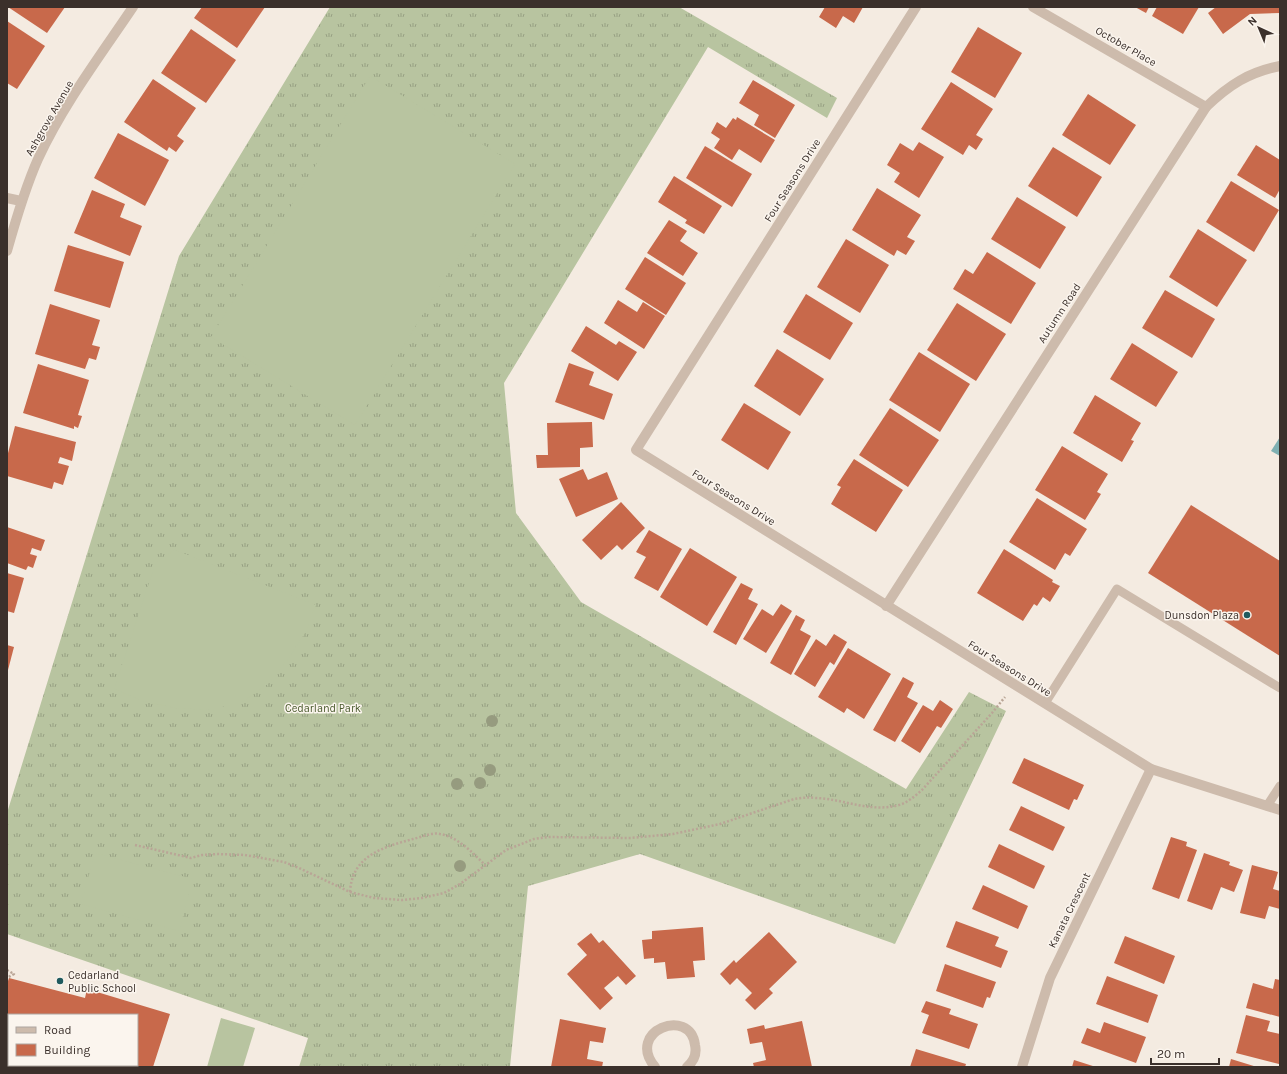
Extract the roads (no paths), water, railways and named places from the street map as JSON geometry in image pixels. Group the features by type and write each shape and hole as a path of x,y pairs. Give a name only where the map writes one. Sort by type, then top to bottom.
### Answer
{"street":[{"name":"Ashgrove Avenue","path":"7,251 21,201 38,158 72,98 133,7"},
{"name":"Four Seasons Drive","path":"916,7 636,450 1151,769 1280,810"},
{"name":"October Place","path":"1033,7 1206,107"},
{"name":"Autumn Road","path":"886,606 1206,107 1224,90 1245,77 1280,66"},
{"path":"7,198 21,201"},
{"name":"Kanata Crescent","path":"1022,1067 1050,978 1151,769"},
{"path":"655,1067 650,1060 648,1053 650,1037 662,1027 678,1025 691,1034 695,1041 695,1057 691,1064 687,1067"}],"lane":[{"path":"1045,704 1117,590 1280,688"},
{"path":"1267,806 1280,786"}],"water":[{"path":"1280,437 1280,456 1271,451"}],"place":[{"name":"Dunsdon Plaza","path":"1247,615"},
{"name":"Cedarland Public School","path":"60,981"}],"park label":[{"name":"Cedarland Park","path":"323,708"}]}
